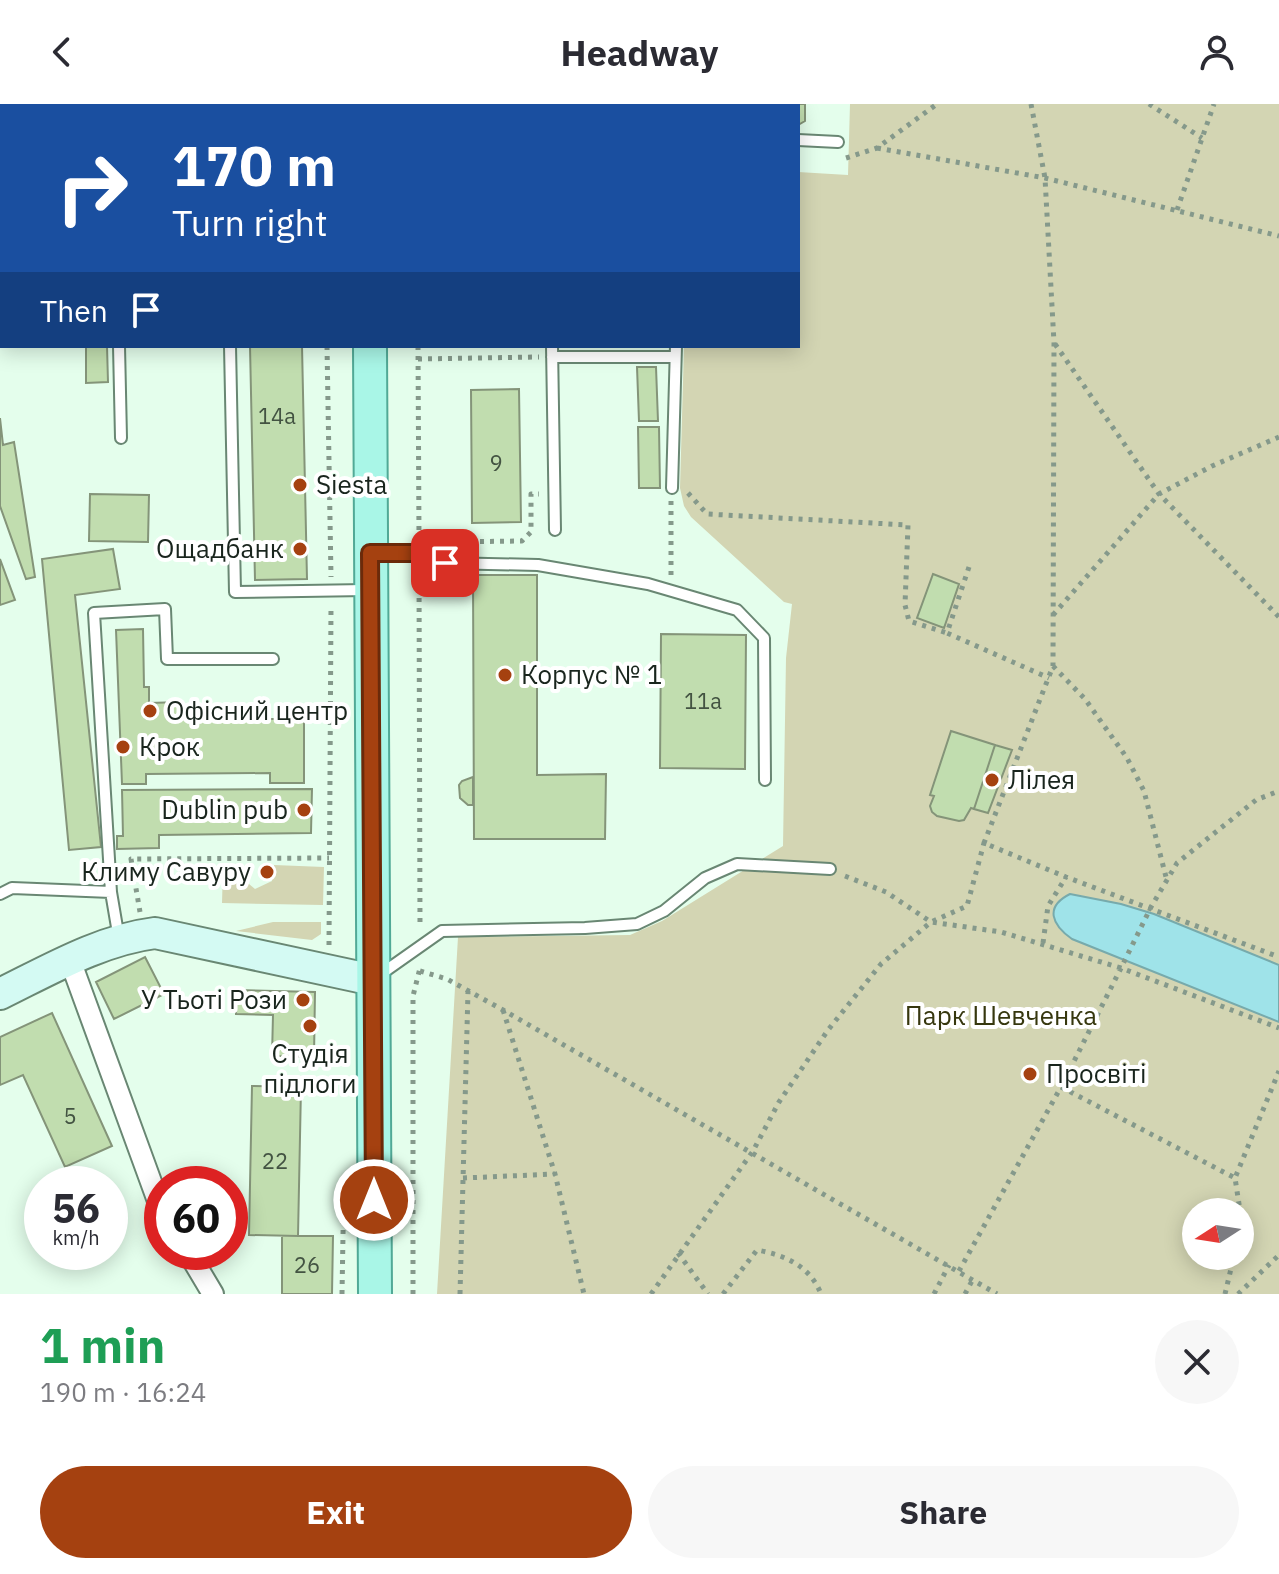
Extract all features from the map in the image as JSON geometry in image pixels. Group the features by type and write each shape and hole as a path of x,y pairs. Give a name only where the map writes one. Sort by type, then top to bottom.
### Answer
{"main road":[{"path":"370,348 375,1294"}],"street":[{"path":"0,994 70,960 120,941 155,933 373,980"},
{"path":"70,960 145,1166"},
{"path":"199,1270 213,1294"}],"lane":[{"path":"800,140 838,142"},
{"path":"119,348 121,438"},
{"path":"230,348 235,592 370,590"},
{"path":"555,530 552,351 676,351 672,488"},
{"path":"370,553 419,548 445,563 538,565 648,584 737,610 764,638 765,780"},
{"path":"120,941 111,892 94,613 165,609 167,659 273,659"},
{"path":"373,980 442,931 637,924 664,911 705,878 737,864 830,869"},
{"path":"0,894 12,888 111,892"}],"path":[{"path":"937,104 877,148 1045,178 1279,236"},
{"path":"651,1294 753,1151 779,1102 828,1030 881,964 931,922 967,906 984,843 1053,666 1054,343 1045,178 1031,104"},
{"path":"1149,104 1202,138"},
{"path":"1177,210 1214,104"},
{"path":"1054,343 1159,494 1279,617"},
{"path":"326,953 341,950 329,944 331,590 327,348"},
{"path":"413,1294 413,996 420,971 418,348"},
{"path":"418,359 552,351"},
{"path":"1052,615 1159,494 1212,466 1279,437"},
{"path":"689,480 688,495 707,514 908,525 905,605 909,621 947,633 1049,678"},
{"path":"670,561 672,488"},
{"path":"419,548 522,541 531,532 531,494"},
{"path":"947,633 969,567"},
{"path":"1053,666 1085,699 1127,758 1144,791 1167,878"},
{"path":"959,1271 1061,1087 1151,907 1177,863 1256,800 1279,791"},
{"path":"984,843 1279,957"},
{"path":"152,915 139,912 131,859 329,858"},
{"path":"830,869 886,892 931,922 1001,932 1043,943 1121,968 1279,1028"},
{"path":"1043,943 1048,906 1066,877"},
{"path":"420,971 447,979 503,1010 997,1294"},
{"path":"460,1294 468,991"},
{"path":"503,1010 555,1174 584,1294"},
{"path":"1238,1198 1235,1178 1279,1071"},
{"path":"1061,1087 1235,1178"},
{"path":"463,1178 555,1174"},
{"path":"723,1294 757,1250 781,1254 801,1265 821,1294"},
{"path":"678,1253 708,1294"},
{"path":"1238,1294 1279,1255"},
{"path":"934,1294 949,1265"},
{"path":"1225,1294 1231,1270"},
{"path":"965,1294 973,1279"}],"green space":[{"name":"Парк Шевченка","path":"850,104 1279,104 1279,1294 437,1294 458,937 630,935 662,921 783,846 786,658 792,604 784,602 691,517 684,506 680,488 684,348 800,348 800,172 848,175"},
{"path":"274,865 324,867 323,905 222,903 223,868 243,868 243,879 255,889 272,881"},
{"path":"273,922 321,922 321,934 312,940 236,931"}],"water":[{"path":"1070,894 1154,914 1279,965 1279,1022 1072,939 1060,928 1054,916 1057,905"}],"building":[{"path":"800,104 805,104 805,121 800,124"},
{"path":"86,348 107,348 108,382 86,383"},
{"path":"250,348 302,348 307,579 255,580"},
{"path":"637,367 656,367 658,421 639,421"},
{"path":"519,389 521,522 472,523 471,390"},
{"path":"0,418 3,445 14,442 35,577 26,579 0,506"},
{"path":"638,427 659,427 660,488 639,488"},
{"path":"90,494 149,495 148,542 89,541"},
{"path":"113,549 120,589 75,595 101,847 69,850 42,559"},
{"path":"0,559 15,600 0,605"},
{"path":"933,574 959,584 944,628 917,618"},
{"name":"Корпус № 1","path":"473,575 537,575 537,775 606,774 605,839 474,839"},
{"name":"Офісний центр","path":"143,629 144,687 149,687 149,703 181,702 181,719 304,719 304,783 270,783 270,773 146,774 146,784 122,784 116,630"},
{"path":"661,634 746,635 745,769 660,768"},
{"path":"951,731 995,745 974,809 971,808 964,820 959,821 937,816 930,806 934,796 930,795"},
{"name":"Лілея","path":"995,745 1012,750 988,813 974,809"},
{"path":"473,777 473,805 468,805 460,798 459,785"},
{"path":"312,789 311,833 159,835 159,848 117,849 117,836 123,836 122,790"},
{"path":"145,957 164,994 114,1019 96,982"},
{"path":"237,990 315,992 314,1057 272,1056 273,1015 236,1014"},
{"path":"52,1013 112,1146 65,1166 23,1075 0,1085 0,1037"},
{"path":"252,1086 301,1087 298,1236 249,1235"},
{"path":"282,1236 333,1236 332,1294 282,1294"}],"place":[{"name":"Siesta","path":"300,485"},
{"name":"Ощадбанк","path":"300,549"},
{"name":"Корпус № 1","path":"505,675"},
{"name":"Офісний центр","path":"150,711"},
{"name":"Крок","path":"123,747"},
{"name":"Лілея","path":"992,780"},
{"name":"Dublin pub","path":"304,810"},
{"name":"Климу Савуру","path":"267,872"},
{"name":"У Тьоті Рози","path":"303,1000"},
{"name":"Студія підлоги","path":"310,1026"},
{"name":"Просвіті","path":"1030,1074"}],"route":[{"path":"374,1200 370,553 419,553 445,563"}]}
